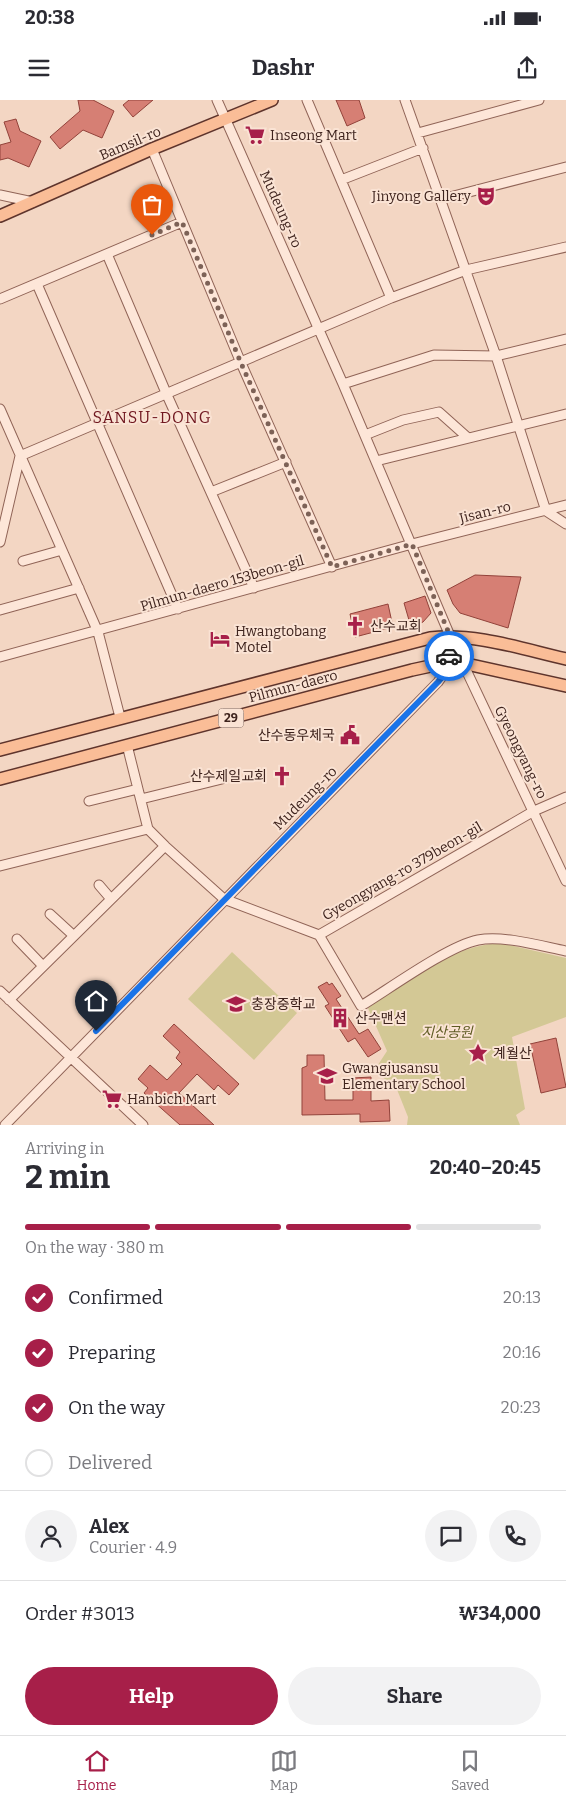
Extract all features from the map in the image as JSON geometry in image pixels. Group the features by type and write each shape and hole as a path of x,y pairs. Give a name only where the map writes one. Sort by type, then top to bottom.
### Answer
{"main road":[{"name":"Bamsil-ro","path":"0,216 152,149 226,119 251,105 272,100"},
{"name":"Pilmun-daero","path":"0,750 411,642 450,636 489,641 566,659"},
{"name":"Pilmun-daero","path":"0,779 412,670 449,662 462,663 566,686"}],"street":[{"name":"Mudeung-ro","path":"5,1125 438,682 447,671 449,662 450,636 343,384 217,100"},
{"path":"307,100 391,298"},
{"path":"405,100 442,199 496,356 546,511 566,524"},
{"path":"418,133 539,100"},
{"path":"341,180 423,148"},
{"path":"152,149 241,363 332,567"},
{"path":"442,199 566,167"},
{"path":"0,195 33,202"},
{"path":"0,299 182,222"},
{"path":"20,456 391,298 466,270 566,247"},
{"path":"107,254 167,395 254,588"},
{"path":"37,284 99,423 178,609"},
{"path":"343,384 434,355 496,356 566,339"},
{"path":"0,409 98,632 120,717"},
{"path":"365,435 403,420 439,412 467,437"},
{"path":"376,461 519,424 566,414"},
{"path":"0,542 3,518 20,456"},
{"path":"211,492 286,462"},
{"name":"Jisan-ro","path":"412,544 566,505"},
{"name":"Pilmun-daero 153beon-gil","path":"0,657 98,632 412,544"},
{"path":"23,561 62,550"},
{"path":"0,610 79,588"},
{"name":"Gyeongyang-ro","path":"450,636 566,881"},
{"path":"127,745 148,829 224,899"},
{"path":"141,799 222,778"},
{"path":"89,801 138,789"},
{"name":"Gyeongyang-ro 379beon-gil","path":"224,899 319,935 534,812 566,798"},
{"path":"0,866 148,829"},
{"path":"9,1000 165,846"},
{"path":"99,885 111,899"},
{"path":"50,914 74,936"},
{"path":"319,935 361,1006 449,952 479,940 514,942 566,951"},
{"path":"17,939 43,966"},
{"path":"0,992 143,1125"},
{"path":"128,1125 135,1118"}],"green space":[{"name":"지산공원","path":"500,943 566,958 566,1017 512,1037 525,1109 516,1115 520,1125 407,1125 408,1117 396,1087 374,1071 387,1051 368,1008 396,986 448,957 483,945"},
{"path":"232,952 297,1013 254,1060 188,999"}],"building":[{"path":"78,100 93,100 114,111 102,138 83,130 60,149 50,137 80,111"},
{"path":"129,100 153,100 133,117 123,105"},
{"path":"336,100 359,100 365,118 347,126"},
{"path":"16,119 20,131 41,141 29,167 8,158 0,160 0,145 11,142 4,122"},
{"path":"475,575 521,577 508,628 460,613 453,604 447,590"},
{"path":"425,596 431,613 423,622 411,627 404,603"},
{"path":"388,604 393,627 355,637 350,614"},
{"name":"산수맨션","path":"327,982 329,985 332,983 341,996 336,999 359,1034 368,1029 381,1049 368,1057 355,1038 348,1042 325,1006 329,1004 318,987"},
{"path":"174,1024 239,1084 229,1095 218,1085 214,1090 197,1074 179,1093 214,1125 180,1125 144,1093 148,1088 138,1079 150,1065 167,1080 182,1064 176,1058 180,1052 163,1036"},
{"path":"556,1038 566,1087 541,1093 530,1044"},
{"path":"307,1055 324,1055 325,1100 353,1100 353,1078 371,1077 371,1101 389,1100 390,1121 360,1122 360,1114 302,1115 302,1068 307,1066"}],"way so far":[{"path":"152,235 182,222 241,363 332,567 412,544 450,636 449,656"}],"place":[{"name":"Inseong Mart","path":"255,135"},
{"name":"Jinyong Gallery","path":"486,196"},
{"name":"산수교회","path":"355,626"},
{"name":"Hwangtobang Motel","path":"220,639"},
{"name":"산수동우체국","path":"350,735"},
{"name":"산수제일교회","path":"282,776"},
{"name":"충장중학교","path":"236,1004"},
{"name":"산수맨션","path":"340,1018"},
{"name":"계월산","path":"478,1053"},
{"name":"Gwangjusansu Elementary School","path":"327,1076"},
{"name":"Hanbich Mart","path":"112,1099"}],"district":[{"name":"SANSU-DONG","path":"152,417"}],"route":[{"path":"96,1031 438,682 447,671 449,656"}]}
